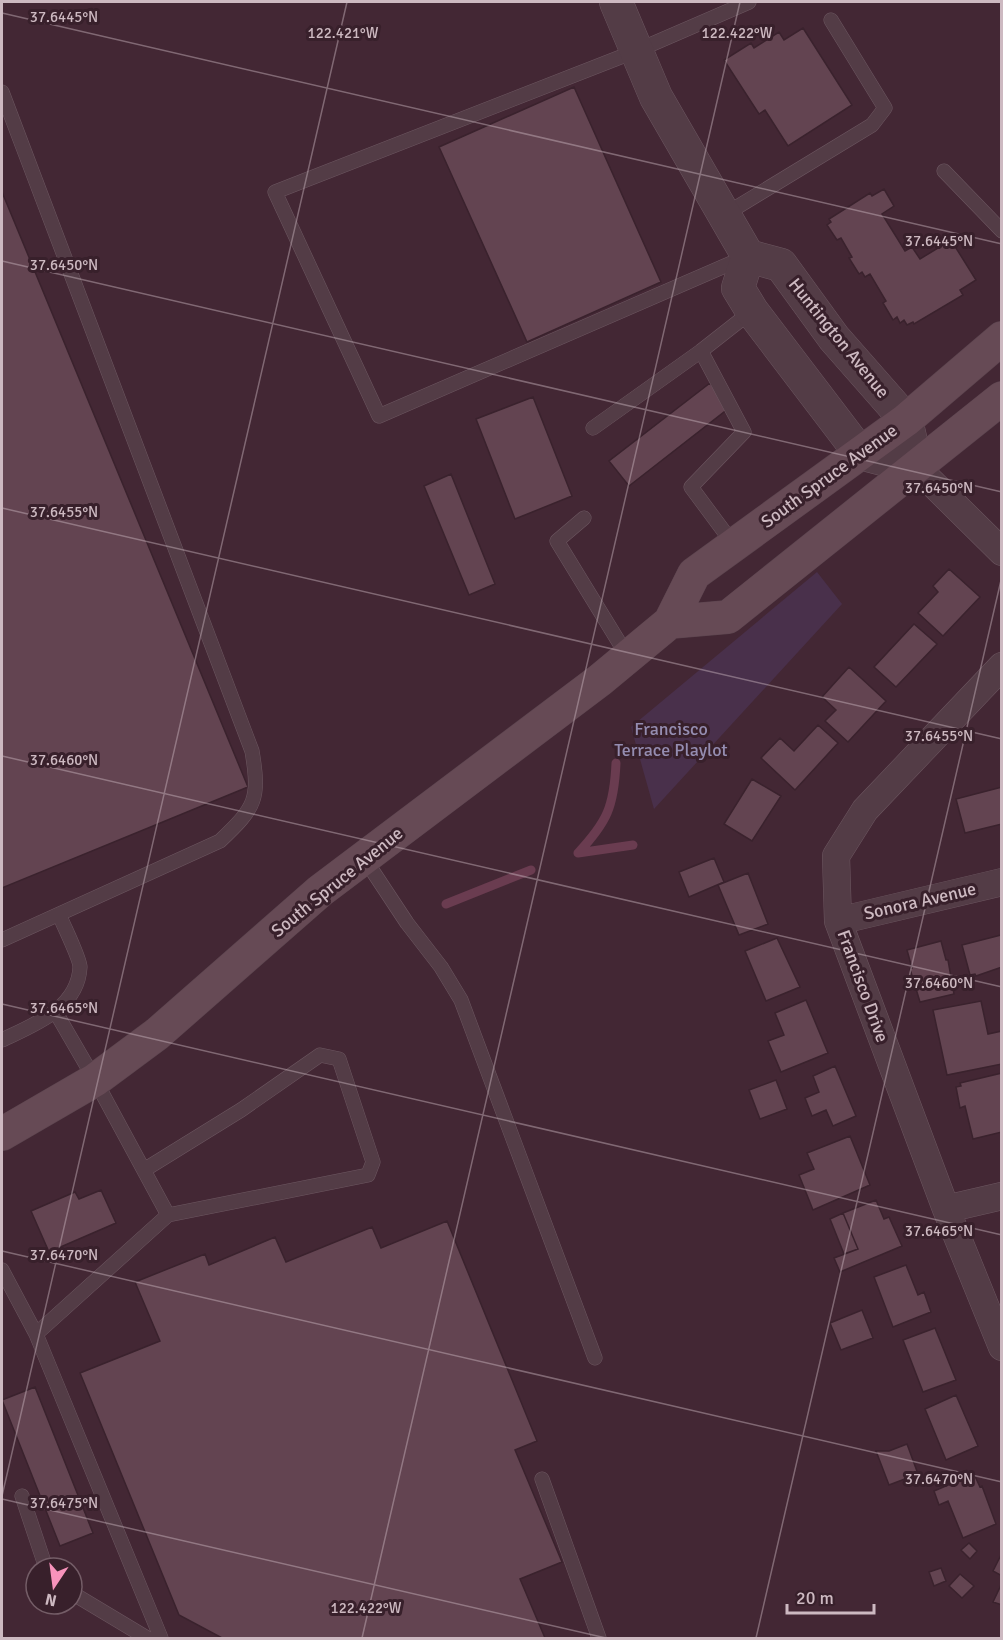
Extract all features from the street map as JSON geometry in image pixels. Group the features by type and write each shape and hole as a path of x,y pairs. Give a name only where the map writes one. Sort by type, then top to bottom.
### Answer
{"main road":[{"name":"South Spruce Avenue","path":"2,1134 95,1080 157,1034 320,891 591,687 669,622 694,574 906,420 1002,338"},
{"path":"669,622 728,617 1002,398"}],"street":[{"path":"616,2 656,97 748,256 738,288 752,311 860,453 917,468 1002,552"},
{"name":"Huntington Avenue","path":"748,256 781,265 834,338 906,420 917,468"},
{"name":"Francisco Drive","path":"1002,666 865,810 836,856 838,921 946,1209 1002,1347"},
{"name":"Sonora Avenue","path":"838,921 1002,882"},
{"path":"946,1209 1002,1196"}],"lane":[{"path":"748,256 379,416 275,192 636,51 749,2"},
{"path":"724,215 872,125 885,108 831,20"},
{"path":"2,92 252,751 257,782 253,801 241,821 220,841 2,940"},
{"path":"944,171 1002,231"},
{"path":"593,428 701,351 752,311"},
{"path":"701,351 744,432 691,487 734,545"},
{"path":"584,518 557,541 628,657"},
{"path":"364,858 407,923 441,967 461,1000 594,1358"},
{"path":"2,1040 45,1020 65,1002 70,994 80,965 59,914"},
{"path":"55,1011 168,1215"},
{"path":"36,1335 168,1215 368,1174 373,1162 339,1059 320,1054 241,1110 144,1170"},
{"path":"2,1270 36,1335 161,1638"},
{"path":"542,1479 599,1638"},
{"path":"22,1496 42,1556"},
{"path":"84,1600 147,1638"}],"green space":[{"name":"Francisco Terrace Playlot","path":"817,572 842,604 654,809 631,727"}],"building":[{"path":"803,28 852,105 788,146 765,110 759,114 724,60 751,43 754,48 779,32 784,40"},
{"path":"574,87 661,282 527,342 439,147"},
{"path":"884,189 894,206 882,214 905,251 912,247 920,259 951,240 976,280 960,290 963,295 914,324 913,322 907,325 904,320 900,323 897,317 893,320 883,303 886,301 870,274 865,277 862,272 859,274 841,238 837,240 827,225 831,222 829,219 870,193 872,196"},
{"path":"2,192 248,787 2,888"},
{"path":"710,383 729,408 629,486 609,461"},
{"path":"533,397 572,496 515,519 476,419"},
{"path":"451,474 495,584 469,595 424,486"},
{"path":"949,569 980,597 943,636 918,613 938,592 933,586"},
{"path":"914,624 937,644 896,687 874,667"},
{"path":"849,667 886,701 848,742 825,721 836,710 822,697"},
{"path":"818,725 838,743 795,790 761,758 780,738 794,751"},
{"path":"752,779 781,796 752,841 724,824"},
{"path":"1002,787 1002,824 965,833 956,799"},
{"path":"714,858 724,882 689,897 679,872"},
{"path":"748,873 768,924 739,935 718,885"},
{"path":"1001,935 1002,967 976,976 975,974 970,975 962,945"},
{"path":"777,938 800,987 766,1001 745,951"},
{"path":"941,941 946,960 948,960 954,994 920,1002 907,950"},
{"path":"806,1000 828,1053 781,1072 768,1041 784,1035 775,1013"},
{"path":"981,1001 988,1034 1002,1031 1002,1064 947,1075 933,1010"},
{"path":"835,1066 856,1116 833,1126 826,1110 812,1116 805,1098 819,1092 813,1076"},
{"path":"1002,1073 1002,1132 973,1139 965,1106 960,1108 956,1087 961,1086 960,1083"},
{"path":"776,1080 787,1109 760,1119 749,1090"},
{"path":"850,1136 870,1185 813,1210 799,1175 814,1169 807,1153"},
{"path":"101,1190 116,1223 49,1252 31,1211 75,1192 79,1199"},
{"path":"876,1200 884,1219 889,1217 902,1246 840,1272 834,1258 858,1249 843,1213"},
{"path":"843,1213 858,1249 844,1254 830,1219"},
{"path":"447,1221 537,1441 515,1450 562,1562 520,1579 545,1638 222,1638 179,1615 80,1373 160,1341 135,1282 205,1254 209,1265 275,1237 286,1262 372,1227 381,1248"},
{"path":"906,1265 918,1295 924,1292 931,1312 893,1327 874,1277"},
{"path":"862,1310 873,1338 841,1350 830,1323"},
{"path":"935,1328 956,1380 923,1392 903,1340"},
{"path":"35,1387 93,1533 60,1546 2,1400"},
{"path":"956,1395 978,1446 946,1460 925,1409"},
{"path":"907,1444 918,1474 889,1485 876,1451 889,1451"},
{"path":"974,1474 980,1487 982,1486 996,1524 963,1538 948,1501 939,1505 934,1491"},
{"path":"969,1543 977,1551 970,1559 961,1550"},
{"path":"1002,1553 1002,1576 993,1571"},
{"path":"941,1568 946,1581 934,1586 929,1572"},
{"path":"960,1574 974,1586 962,1598 949,1586"},
{"path":"1002,1583 1002,1605 993,1602"}],"waterway":[{"path":"578,853 596,832 607,813 611,803 616,763"},
{"path":"578,853 633,845"},
{"path":"446,904 531,870"}]}
